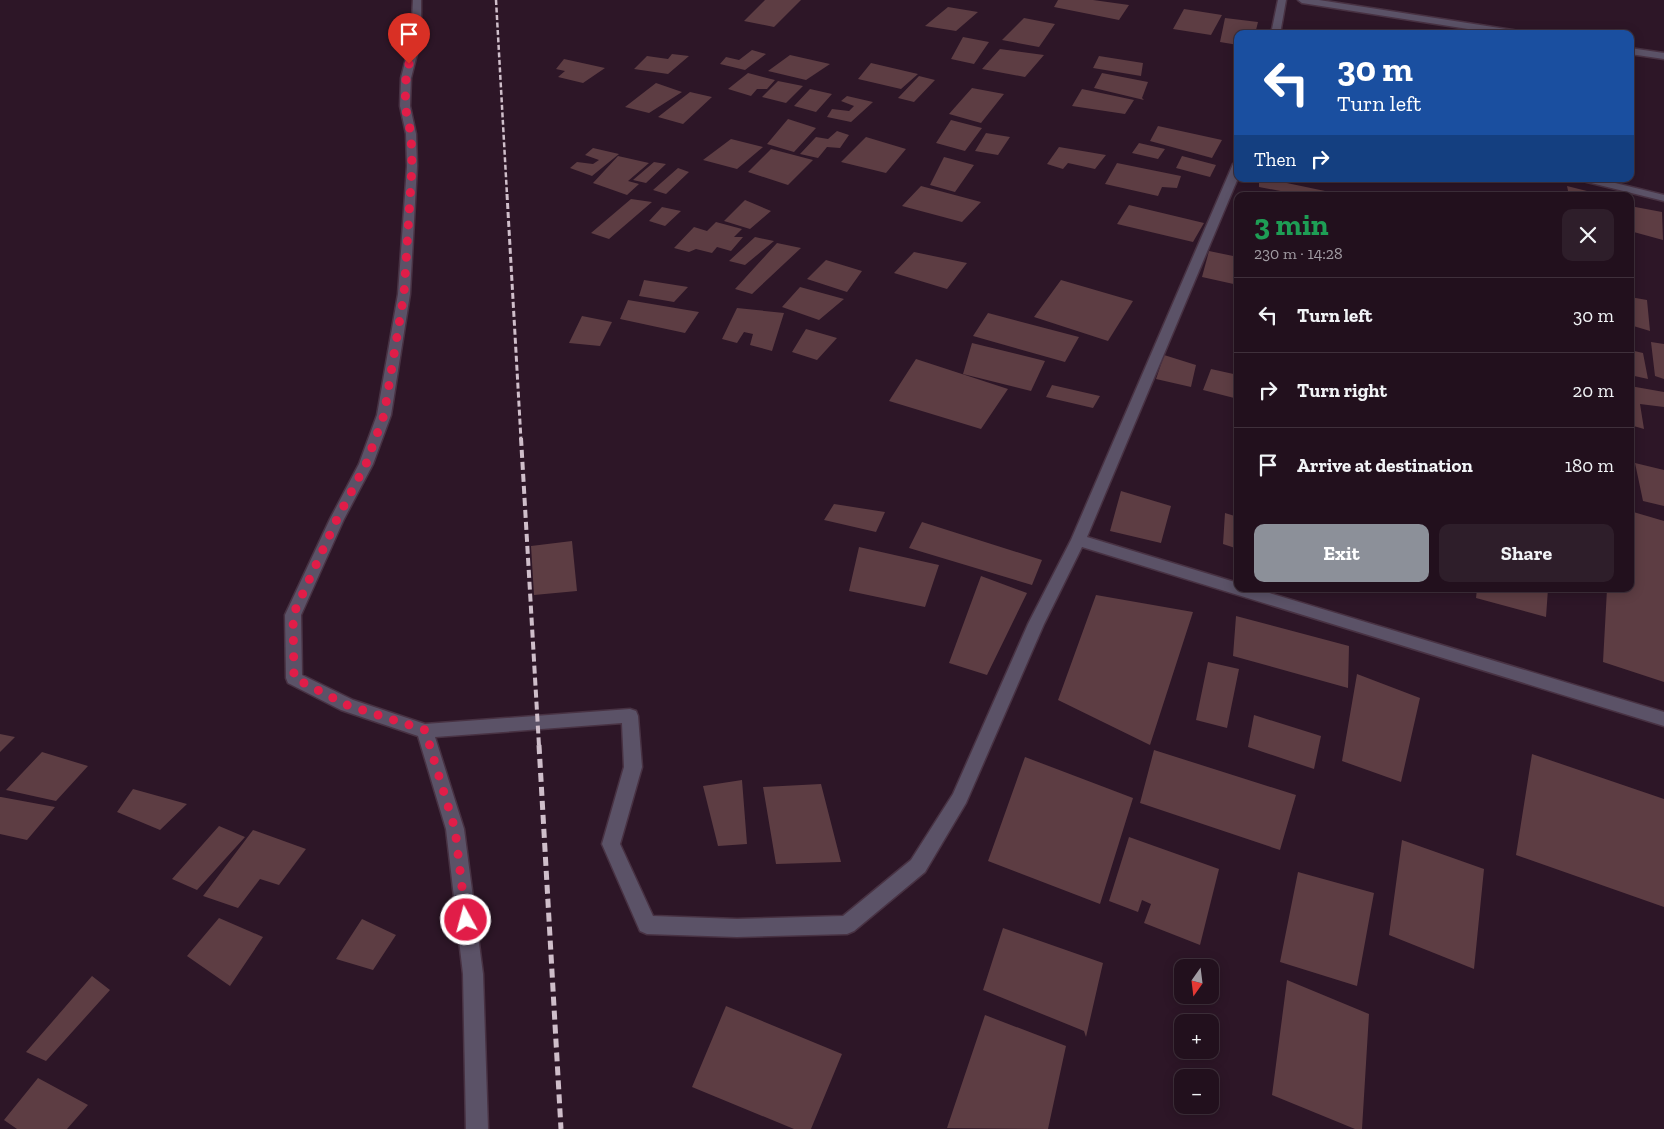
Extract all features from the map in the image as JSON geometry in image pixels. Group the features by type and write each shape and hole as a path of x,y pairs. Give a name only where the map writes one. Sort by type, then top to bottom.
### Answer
{"street":[{"path":"417,0 416,38 406,78 405,106 411,134 412,166 404,294 384,415 366,464 337,519 293,615 294,678 347,705 425,730 630,716 633,767 611,844 647,925 737,928 846,924 918,866 960,798 1036,624 1078,540 1234,173"},
{"path":"1276,30 1282,0"},
{"path":"1302,0 1493,30"},
{"path":"1634,52 1664,56"},
{"path":"1599,182 1664,198"},
{"path":"1078,540 1234,588"},
{"path":"1248,592 1664,719"},
{"path":"425,730 455,829 473,974 477,1129"}],"building":[{"path":"765,0 801,0 774,27 744,21"},
{"path":"1058,0 1093,0 1129,5 1119,20 1054,7"},
{"path":"948,7 978,12 956,31 925,26"},
{"path":"1184,9 1222,15 1211,35 1173,29"},
{"path":"1024,18 1055,24 1039,47 1002,40"},
{"path":"1225,18 1258,22 1256,30 1234,30 1234,44 1220,42"},
{"path":"963,37 989,42 974,64 951,59"},
{"path":"1000,49 1044,55 1025,77 982,69"},
{"path":"752,50 766,54 745,70 720,64 726,57 739,60"},
{"path":"672,54 689,56 668,74 634,69 647,56 668,59"},
{"path":"790,55 830,64 806,80 768,71"},
{"path":"1099,56 1143,63 1141,76 1093,68"},
{"path":"564,59 605,68 583,83 558,77 565,71 556,69"},
{"path":"871,63 918,74 901,89 858,79"},
{"path":"748,73 775,80 767,89 757,89 751,96 728,89"},
{"path":"1102,73 1148,82 1142,98 1144,100 1094,88"},
{"path":"919,76 935,80 914,102 898,98"},
{"path":"778,81 803,86 786,103 762,97"},
{"path":"656,83 682,92 649,113 625,107"},
{"path":"972,88 1004,94 981,123 949,114"},
{"path":"810,89 832,94 816,112 794,106"},
{"path":"1082,89 1134,100 1125,114 1072,106"},
{"path":"690,92 712,97 683,124 658,117"},
{"path":"847,96 873,102 851,122 827,117 832,109 849,111 854,106 841,101"},
{"path":"788,119 816,128 794,152 767,144"},
{"path":"951,120 982,128 965,151 936,143"},
{"path":"1158,126 1222,140 1212,158 1150,141"},
{"path":"837,131 849,135 840,148 827,147 818,158 800,154 816,137 828,139"},
{"path":"986,133 1010,137 998,155 975,151"},
{"path":"866,137 906,149 886,173 841,162"},
{"path":"731,139 763,147 737,169 703,160"},
{"path":"1139,143 1165,149 1158,159 1132,153"},
{"path":"1059,147 1106,155 1095,169 1068,163 1063,169 1047,164"},
{"path":"593,148 619,154 592,176 570,168 577,162 593,164 599,160 585,155"},
{"path":"771,149 813,160 788,185 748,172"},
{"path":"618,156 649,163 628,181 639,184 627,195 593,183"},
{"path":"1182,156 1216,165 1210,177 1176,168"},
{"path":"944,157 974,165 955,192 930,185"},
{"path":"654,162 666,164 646,183 633,180"},
{"path":"1117,163 1181,176 1177,188 1162,187 1158,196 1105,184"},
{"path":"678,168 689,172 666,194 653,190"},
{"path":"1259,182 1281,182 1330,192 1286,192 1259,187"},
{"path":"921,186 981,202 962,222 902,206"},
{"path":"1567,186 1591,192 1568,192"},
{"path":"631,199 652,202 609,239 591,233"},
{"path":"745,200 771,211 750,229 724,221"},
{"path":"1129,205 1204,223 1193,242 1117,224"},
{"path":"662,207 681,211 665,226 649,221"},
{"path":"1634,207 1662,212 1663,240 1634,232"},
{"path":"716,222 742,229 734,237 743,237 731,251 717,247 712,253 696,249 689,252 674,248 694,227 707,231"},
{"path":"755,237 774,241 745,265 729,261"},
{"path":"777,243 801,248 752,294 735,289"},
{"path":"1209,251 1234,256 1234,284 1202,277"},
{"path":"914,252 967,263 947,289 894,273"},
{"path":"826,260 862,271 847,292 807,279"},
{"path":"644,280 688,287 674,302 639,296"},
{"path":"1061,280 1133,301 1108,341 1034,317"},
{"path":"800,287 844,299 819,320 782,307"},
{"path":"1634,298 1647,300 1650,331 1634,326"},
{"path":"628,300 699,312 685,333 620,319"},
{"path":"737,308 784,313 772,351 750,345 753,334 744,332 737,343 722,339"},
{"path":"988,313 1079,337 1065,362 973,336"},
{"path":"582,316 612,322 600,346 569,343"},
{"path":"806,329 837,338 817,360 792,352"},
{"path":"1651,342 1664,344 1664,379 1655,376"},
{"path":"972,343 1045,361 1031,391 963,374"},
{"path":"1634,351 1643,353 1648,379 1634,376"},
{"path":"1164,355 1196,365 1191,387 1156,379"},
{"path":"916,359 1008,389 981,429 889,401"},
{"path":"1211,369 1234,374 1234,398 1203,390"},
{"path":"1052,385 1100,396 1093,408 1046,397"},
{"path":"1634,387 1664,392 1664,407 1640,404 1644,429 1634,426"},
{"path":"1635,463 1664,470 1664,506 1643,501"},
{"path":"1121,491 1171,506 1161,543 1110,531"},
{"path":"834,504 885,512 876,532 824,520"},
{"path":"1634,512 1664,521 1664,682 1603,662 1607,592 1634,592"},
{"path":"1225,513 1234,516 1234,548 1223,544"},
{"path":"922,522 1042,560 1032,585 909,548"},
{"path":"572,541 577,591 534,595 531,546"},
{"path":"859,547 939,565 925,607 849,591"},
{"path":"981,576 1027,593 987,675 949,663"},
{"path":"1477,592 1548,592 1546,617 1476,598"},
{"path":"1096,595 1193,612 1150,745 1058,700"},
{"path":"1236,616 1349,646 1348,688 1233,656"},
{"path":"1208,662 1239,669 1227,728 1196,720"},
{"path":"1357,674 1420,698 1401,782 1342,761"},
{"path":"1254,715 1321,736 1314,769 1248,747"},
{"path":"0,734 15,737 0,752"},
{"path":"1154,750 1296,795 1280,850 1140,803"},
{"path":"42,752 88,766 56,801 6,790"},
{"path":"1532,754 1664,799 1664,907 1516,855"},
{"path":"1025,757 1133,798 1100,904 988,861"},
{"path":"742,780 747,844 718,846 703,786"},
{"path":"821,784 841,862 776,864 763,787"},
{"path":"133,789 187,804 160,830 117,812"},
{"path":"0,797 55,807 27,840 0,834"},
{"path":"219,826 245,837 197,890 172,879"},
{"path":"253,830 306,849 279,885 260,879 238,908 203,896"},
{"path":"1129,837 1219,869 1200,945 1144,923 1151,904 1142,900 1138,912 1109,901"},
{"path":"1402,840 1484,869 1474,969 1389,935"},
{"path":"1298,872 1374,893 1357,986 1280,962"},
{"path":"219,918 263,937 230,986 187,956"},
{"path":"362,919 396,935 373,970 336,959"},
{"path":"1003,928 1103,963 1086,1037 1084,1031 983,990"},
{"path":"92,976 110,990 46,1061 26,1052"},
{"path":"1287,980 1369,1014 1362,1129 1355,1129 1272,1095"},
{"path":"726,1006 842,1054 811,1129 794,1129 692,1087"},
{"path":"985,1015 1066,1046 1048,1129 947,1128"},
{"path":"38,1078 88,1105 67,1129 17,1129 4,1120"}],"railway":[{"path":"496,0 507,195"},
{"path":"507,194 521,440"},
{"path":"521,438 539,746"},
{"path":"539,745 561,1129"}],"route":[{"path":"409,64 406,78 405,106 411,134 411,198 404,294 384,415 366,464 337,519 293,615 294,678 347,705 425,730 455,829 466,920"}]}
